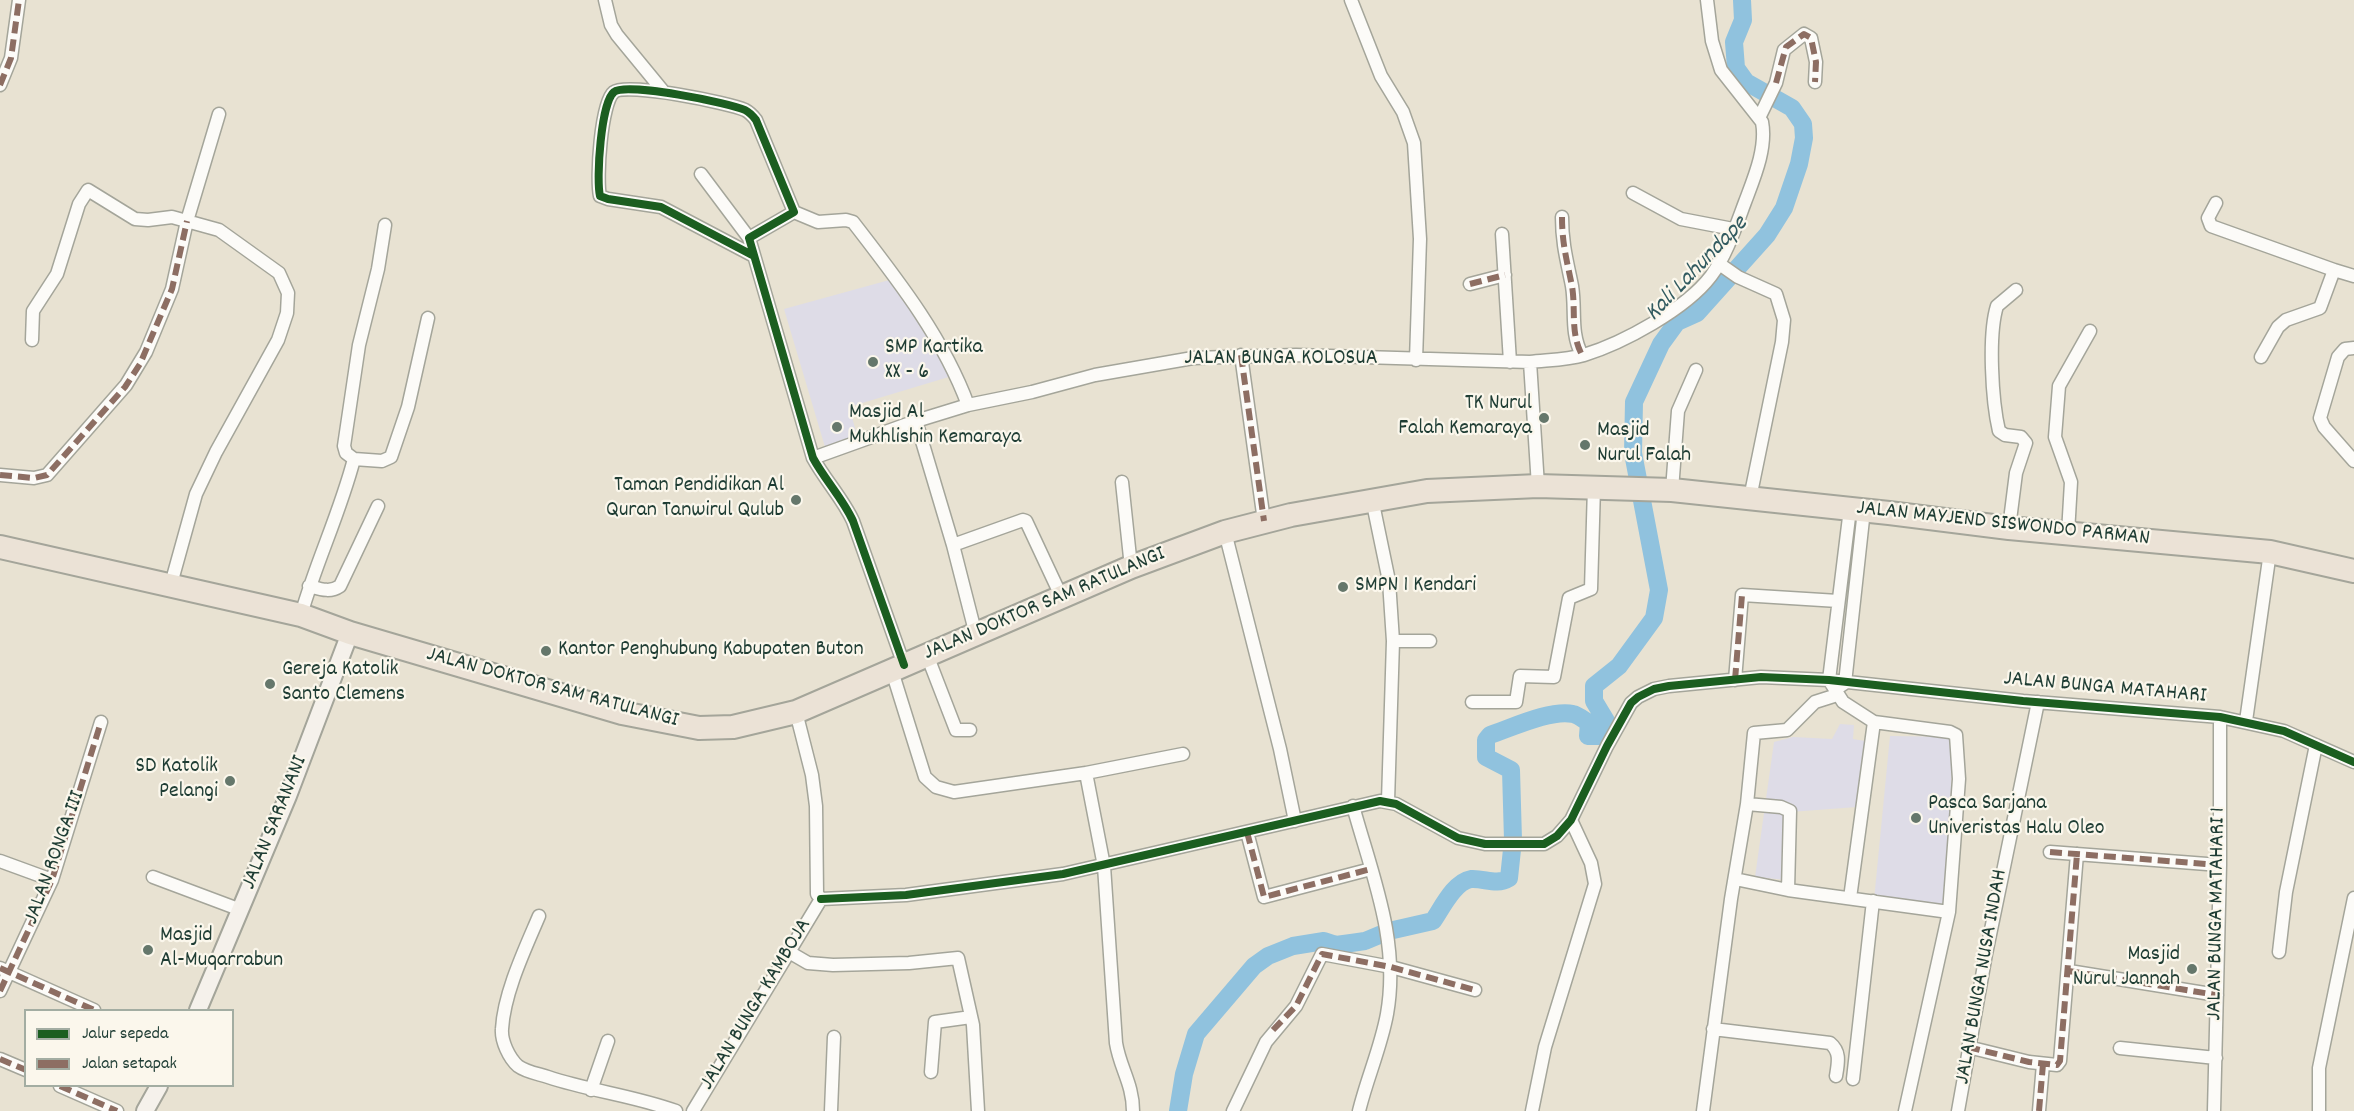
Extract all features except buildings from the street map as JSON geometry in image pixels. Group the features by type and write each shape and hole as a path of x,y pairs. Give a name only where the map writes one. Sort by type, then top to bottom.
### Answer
{"highway":[{"name":"JALAN DOKTOR SAM RATULANGI","path":"0,547 301,615 350,633 669,724 699,728 733,727 796,712 1131,567 1225,532 1264,521 1372,499 1427,491 1538,486 1650,489"},
{"name":"JALAN MAYJEND SISWONDO PARMAN","path":"1650,489 1857,509 2009,528 2270,552 2354,571"}],"street":[{"path":"0,85 11,58 19,0"},
{"path":"605,0 611,25 617,35 663,91"},
{"path":"1351,0 1380,76 1403,112 1414,143 1420,239 1416,360"},
{"path":"1707,0 1712,42 1721,70 1741,98 1760,116 1776,83 1784,50 1804,34 1811,38 1814,49 1815,82"},
{"path":"754,256 661,207 600,196 599,159 612,94 621,88 663,91 745,110 751,114 756,120 794,212 818,222 846,220 853,222 903,288 950,360 968,405"},
{"path":"0,475 34,478 47,475 126,385 146,352 168,303 187,221 219,114"},
{"name":"JALAN BUNGA KOLOSUA","path":"813,458 968,405 1032,392 1144,364 1241,355 1510,363 1582,355 1621,340 1672,310 1704,284 1728,270 1733,229 1749,192 1760,156 1763,128 1760,116"},
{"path":"701,174 749,238 813,458 826,483 844,504 853,521 898,668 925,777 936,787 954,792 1086,773 1183,754"},
{"path":"32,340 33,311 57,274 79,204 86,191 93,191 135,219 168,217 219,230 279,273 286,285 289,301 278,340 216,452 196,494 171,584"},
{"path":"1633,193 1681,219 1733,229"},
{"path":"2216,203 2208,218 2211,226 2354,276"},
{"path":"749,238 794,212"},
{"path":"1562,217 1563,252 1573,296 1575,339 1582,355"},
{"path":"385,225 378,269 357,356 344,446 346,453 354,459 382,461 391,457 408,407 428,318"},
{"path":"1502,234 1510,363"},
{"path":"1728,270 1776,294 1784,320 1777,374 1750,498"},
{"path":"2261,357 2278,327 2286,320 2320,308 2334,270"},
{"path":"1470,284 1505,275"},
{"path":"2009,528 2016,472 2026,443 2021,436 2005,435 2000,430 1993,384 1994,335 1996,306 2016,290"},
{"path":"2068,533 2071,482 2055,437 2059,386 2090,331"},
{"path":"2354,348 2345,349 2338,357 2320,418 2324,427 2354,461"},
{"path":"1241,355 1264,521"},
{"path":"1530,362 1538,486"},
{"path":"1650,489 1678,411 1696,370"},
{"path":"916,421 953,545 976,635"},
{"path":"301,615 309,586 344,499 354,459"},
{"path":"1122,482 1131,567"},
{"path":"1472,702 1516,702 1520,676 1554,677 1569,598 1591,589 1594,487"},
{"path":"796,712 812,775 816,806 817,894 821,899 876,898 1004,884 1104,866 1353,806 1388,801 1393,641 1389,581 1372,499"},
{"path":"309,586 325,590 334,590 340,586 378,506"},
{"path":"1857,509 1838,601 1837,687 1849,707 1874,722 1950,732 1958,739 1959,779 1950,912 1905,1111"},
{"path":"1703,1111 1747,804 1754,733 1787,730 1815,702 1837,687 1857,509"},
{"path":"953,545 1025,520 1062,598"},
{"path":"1225,532 1280,749 1295,821"},
{"path":"2246,721 2270,552"},
{"path":"1735,680 1742,595 1838,601"},
{"name":"JALAN SARANANI","path":"199,1009 241,910 350,633"},
{"path":"1393,641 1430,641"},
{"path":"927,655 956,730 970,730"},
{"name":"JALAN BUNGA MATAHARI","path":"1388,801 1458,838 1485,844 1517,845 1551,841 1571,820 1631,703 1638,697 1654,689 1669,686 1761,677 1837,687 2220,717 2284,731 2354,762"},
{"name":"JALAN BUNGA NUSA INDAH","path":"1958,1111 1968,1047 2037,702"},
{"name":"JALAN BUNGA MATAHARI 1","path":"2214,1111 2220,865 2220,717"},
{"name":"JALAN RONGA III","path":"0,991 4,970 52,880 101,722"},
{"path":"1850,898 1874,722"},
{"path":"2279,952 2286,892 2316,745"},
{"path":"1086,773 1104,866 1116,1042 1119,1059 1133,1092 1133,1111"},
{"path":"1747,804 1780,807 1790,811 1788,890"},
{"path":"1353,806 1387,925 1391,967 1382,1036 1359,1111"},
{"path":"1532,1111 1545,1047 1595,884 1593,868 1571,820"},
{"path":"1247,832 1264,897 1371,869"},
{"path":"2050,852 2220,865"},
{"path":"1968,1047 2043,1064 2056,1065 2060,1061 2077,854"},
{"path":"0,861 52,880"},
{"path":"153,876 241,910"},
{"path":"1735,879 1788,890 1950,912"},
{"path":"2319,1111 2319,1068 2354,898"},
{"name":"JALAN BUNGA KAMBOJA","path":"693,1111 821,899"},
{"path":"1853,1079 1873,901"},
{"path":"539,916 520,962 504,1018 502,1032 504,1045 515,1062 523,1069 591,1090 649,1102 676,1111"},
{"path":"789,952 808,963 833,964 909,963 957,957 962,966 971,1017 978,1111"},
{"path":"1233,1111 1266,1042 1296,1006 1320,955 1391,967 1475,990"},
{"path":"4,970 90,1009"},
{"path":"2069,971 2217,995"},
{"path":"931,1072 935,1022 971,1017"},
{"path":"1713,1029 1830,1043 1835,1047 1838,1058 1836,1076"},
{"path":"831,1111 834,1037"},
{"path":"591,1090 609,1041"},
{"path":"2120,1048 2216,1058"},
{"path":"0,1059 24,1069"},
{"path":"2039,1111 2043,1064"},
{"path":"62,1087 117,1111"},
{"path":"145,1111 158,1087"}],"shaded area":[{"name":"SMP Kartika XX - 6","path":"893,279 952,376 849,407 858,438 825,447 784,309"},
{"path":"1840,724 1854,725 1853,739 1865,741 1857,807 1790,812 1787,880 1755,877 1774,742 1793,737 1832,739"},
{"name":"Pasca Sarjana Univeristas Halu Oleo","path":"1890,736 1954,737 1944,904 1874,900"}],"waterway":[{"name":"Kali Lahundape","path":"1178,1111 1184,1074 1196,1034 1254,966 1268,956 1293,946 1324,941 1336,945 1365,941 1389,931 1433,921 1449,896 1465,881 1471,879 1500,881 1509,878 1513,840 1511,770 1486,757 1486,740 1490,735 1543,717 1564,713 1575,715 1589,723 1588,736 1601,736 1606,721 1594,701 1594,686 1619,666 1654,618 1659,590 1633,453 1634,402 1661,344 1677,322 1697,313 1767,235 1784,208 1799,164 1804,138 1803,124 1792,108 1746,82 1736,68 1734,42 1743,20 1742,0"}],"marked path":[{"path":"0,85 11,58 19,0"},
{"path":"1776,83 1786,47 1804,34 1811,38 1816,62 1815,82"},
{"path":"1562,217 1564,244 1572,286 1576,338 1582,355"},
{"path":"0,475 34,478 47,475 125,387 140,364 172,289 187,221"},
{"path":"1470,284 1505,275"},
{"path":"1241,355 1264,521"},
{"path":"1735,680 1742,595"},
{"path":"0,991 52,880 101,722"},
{"path":"1247,832 1264,897 1371,869"},
{"path":"2050,852 2220,865"},
{"path":"1968,1047 2029,1062 2057,1065 2060,1061 2077,854"},
{"path":"1273,1030 1296,1006 1322,954 1391,967 1475,990"},
{"path":"0,968 92,1009"},
{"path":"2069,971 2217,995"},
{"path":"0,1059 24,1069"},
{"path":"2039,1111 2043,1064"},
{"path":"62,1087 117,1111"}],"cycle path":[{"path":"754,256 661,207 600,196 599,158 603,125 606,110 614,92 622,90 657,91 700,99 745,110 756,120 794,212 749,238 813,458 853,521 904,665"},
{"path":"821,899 906,895 1063,874 1380,801 1396,804 1458,838 1485,844 1544,844 1557,836 1571,820 1607,746 1631,703 1638,697 1654,689 1669,686 1761,677 1829,680 2023,701 2220,717 2284,731 2354,762"}],"place":[{"name":"SMP Kartika XX - 6","path":"873,362"},
{"name":"TK Nurul Falah Kemaraya","path":"1544,418"},
{"name":"Masjid Al Mukhlishin Kemaraya","path":"837,427"},
{"name":"Masjid Nurul Falah","path":"1585,445"},
{"name":"Taman Pendidikan Al Quran Tanwirul Qulub","path":"796,500"},
{"name":"SMPN 1 Kendari","path":"1343,587"},
{"name":"Kantor Penghubung Kabupaten Buton","path":"546,651"},
{"name":"Gereja Katolik Santo Clemens","path":"270,684"},
{"name":"SD Katolik Pelangi","path":"230,781"},
{"name":"Pasca Sarjana Univeristas Halu Oleo","path":"1916,818"},
{"name":"Masjid Al-Muqarrabun","path":"148,950"},
{"name":"Masjid Nurul Jannah","path":"2192,969"}]}
